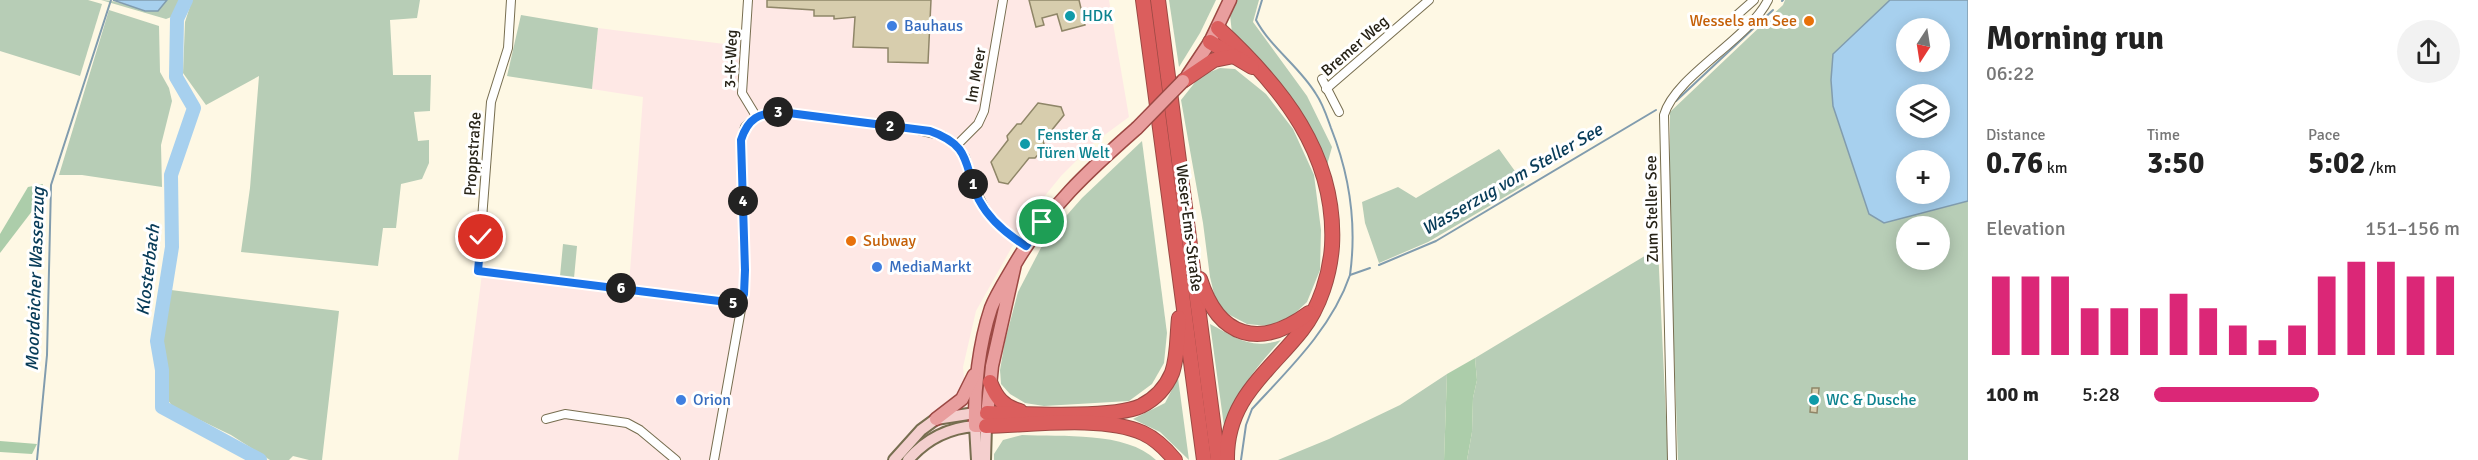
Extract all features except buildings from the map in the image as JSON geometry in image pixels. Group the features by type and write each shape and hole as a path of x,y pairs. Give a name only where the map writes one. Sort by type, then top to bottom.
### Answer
{"highway":[{"name":"Weser-Ems-Straße","path":"1143,0 1204,460"},
{"name":"Weser-Ems-Straße","path":"1158,0 1218,460"},
{"path":"1218,28 1261,71 1294,111 1310,139 1327,187 1333,235 1330,266 1323,290 1302,330 1250,387 1238,408 1229,433 1227,460"},
{"path":"1210,42 1261,71"},
{"path":"1183,81 1214,60 1234,56"},
{"path":"1189,248 1209,302 1215,313 1231,326 1254,334 1267,335 1290,326 1313,310"},
{"path":"980,420 1024,413 1114,412 1141,406 1156,396 1166,383 1175,361 1181,296"},
{"path":"990,382 1000,402 1024,413"},
{"path":"980,420 1089,423 1130,428 1157,441 1175,460"}],"main road":[{"path":"977,460 980,420 979,370 991,309 1015,264 1052,209 1076,183 1137,128 1183,81 1210,42 1230,0"},
{"path":"985,460 980,420 990,382 998,331 1015,264"},
{"path":"894,460 921,430 962,399 972,377 979,370"},
{"path":"936,419 980,420"},
{"path":"908,460 930,439 980,420"}],"street":[{"name":"Proppstraße","path":"512,0 508,48 491,102 478,271 740,305"},
{"name":"3-K-Weg","path":"748,0 742,93 756,116"},
{"name":"Im Meer","path":"956,146 978,124 984,111 1002,0"},
{"name":"Bremer Weg","path":"1326,89 1429,0"},
{"path":"1737,15 1754,0"},
{"name":"Zum Steller See","path":"1672,460 1664,115 1673,97 1747,26 1768,0"},
{"name":"Bremer Weg","path":"1322,79 1339,112"},
{"path":"714,460 740,305 744,294 741,140 745,127 756,116 781,112 913,129 943,136 965,157 975,189 987,213 1026,246"},
{"path":"546,418 565,414 627,423 640,430 676,460"},
{"path":"719,441 719,460"}],"shaded area":[{"path":"743,0 1109,0 1129,117 1095,142 1061,176 1031,213 976,311 963,367 972,460 458,460 483,266 629,285 643,97 592,89 598,28 740,46"}],"green space":[{"path":"0,0 88,0 102,4 80,76 0,51"},
{"path":"101,0 158,11 167,0 183,0 174,16 166,19"},
{"path":"192,0 420,0 417,18 390,20 393,75 431,75 430,111 414,112 418,141 429,140 429,163 422,179 401,184 396,228 383,228 378,266 241,252 250,188 259,76 206,105 183,73 185,22"},
{"path":"1169,0 1216,0 1200,33 1179,67"},
{"path":"1237,0 1259,0 1253,22 1307,96 1332,147 1327,165 1308,126 1287,93 1263,63 1232,33 1230,15"},
{"path":"1785,0 1968,0 1968,460 1678,460 1670,239 1670,112 1783,5"},
{"path":"109,10 159,26 160,72 169,88 172,101 161,145 162,187 82,175 59,175"},
{"path":"521,15 598,28 592,89 507,76"},
{"path":"1220,68 1235,69 1266,94 1293,129 1314,175 1321,230 1320,270 1307,302 1292,316 1268,326 1247,324 1228,314 1216,302 1210,277 1203,223 1181,100 1200,76"},
{"path":"1142,141 1167,333 1164,363 1152,384 1129,401 1044,406 1025,403 1010,394 1001,384 1000,370 1018,292 1045,240 1082,198"},
{"path":"1499,149 1525,185 1428,242 1379,263 1365,223 1362,202 1398,187 1416,198"},
{"path":"43,184 36,206 0,253 0,234 28,187"},
{"path":"563,244 577,246 574,278 560,276"},
{"path":"1658,248 1668,460 1467,460 1477,380 1475,358"},
{"path":"171,290 339,311 322,460 293,456 289,460 270,460 231,435 173,407 167,399 168,377 163,339"},
{"path":"1210,324 1236,338 1252,343 1261,344 1281,340 1248,380 1224,426"},
{"path":"1475,358 1477,380 1467,460 1444,460 1447,374"},
{"path":"1447,374 1444,460 1278,460 1329,439 1400,405"},
{"path":"1178,378 1189,460 1160,432 1133,419 1165,403"},
{"path":"1022,435 1092,437 1111,440 1128,444 1156,460 994,460 994,454 1003,440"},
{"path":"0,441 37,444 32,454 0,452"}],"water":[{"path":"113,0 167,0 158,11 145,11"},
{"path":"1890,0 1968,0 1968,201 1911,216 1896,216 1896,220 1884,223 1869,214 1833,106 1831,80 1833,54"}],"waterway":[{"name":"Moordeicher Wasserzug","path":"37,460 47,355 51,185 111,0"},
{"name":"Klosterbach","path":"186,0 177,19 176,77 194,108 171,175 172,247 157,341 162,370 162,407 260,460"},
{"path":"1262,0 1256,20 1269,40 1302,75 1316,94 1338,146 1347,182 1352,219 1350,275"},
{"path":"1676,101 1773,10"},
{"name":"Wasserzug vom Steller See","path":"1379,265 1436,241 1656,110"},
{"name":"Wasserzug vom Steller See","path":"1241,460 1246,425 1252,409 1295,363 1321,330 1332,313 1350,275 1370,268"}],"place":[{"name":"HDK","path":"1070,16"},
{"name":"Wessels am See","path":"1809,21"},
{"name":"Bauhaus","path":"892,26"},
{"name":"Fenster & Türen Welt","path":"1025,144"},
{"name":"Subway","path":"851,241"},
{"name":"MediaMarkt","path":"877,267"},
{"name":"Orion","path":"681,400"},
{"name":"WC & Dusche","path":"1814,400"}],"route":[{"path":"481,237 478,271 556,279 740,305 744,294 745,270 741,140 745,127 756,116 781,112 930,131 943,136 965,157 980,201 987,213 1006,231 1026,246 1042,222"}]}
